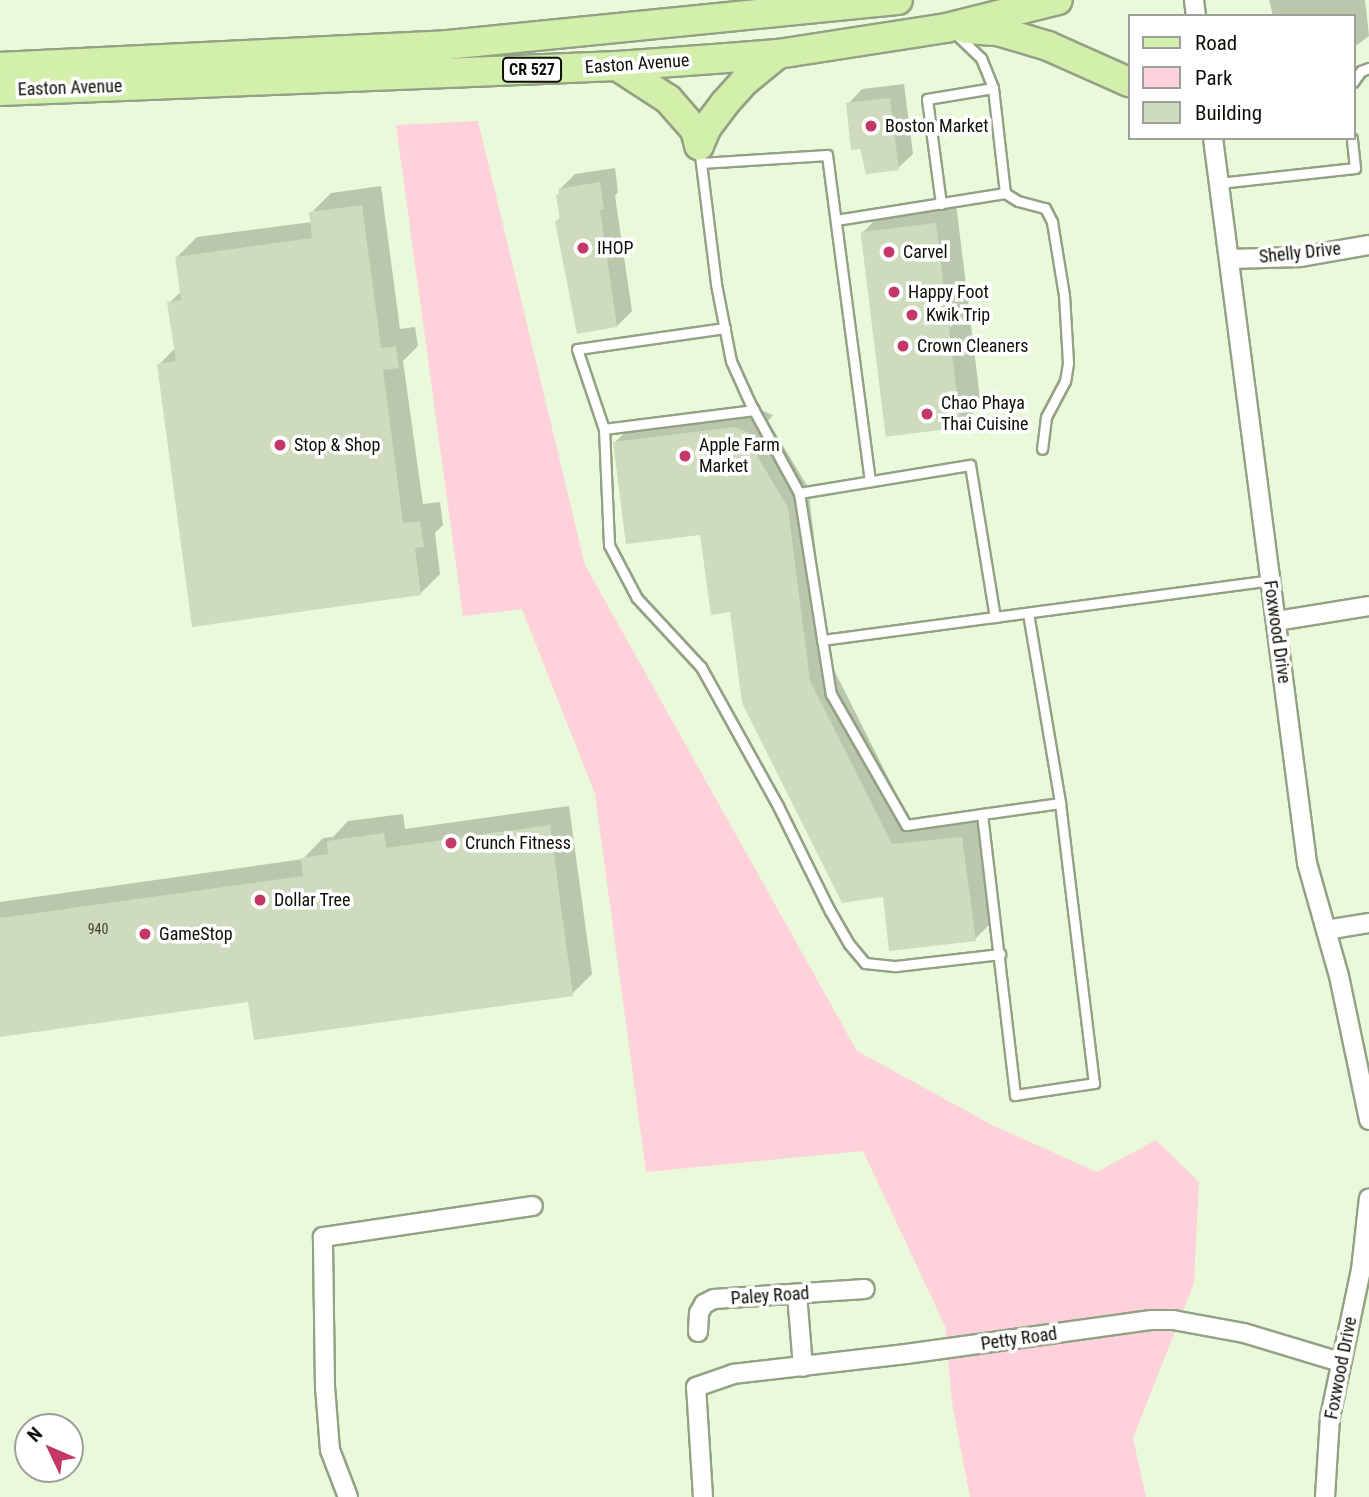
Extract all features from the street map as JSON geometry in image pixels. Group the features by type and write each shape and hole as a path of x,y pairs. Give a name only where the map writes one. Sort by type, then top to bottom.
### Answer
{"main road":[{"name":"Easton Avenue","path":"0,67 447,45 898,0"},
{"name":"Easton Avenue","path":"0,91 617,66 778,54 946,28 1058,0"},
{"path":"946,28 998,32 1048,46 1128,82"},
{"path":"700,154 707,127 725,103 745,81 778,54"},
{"path":"617,66 668,99 695,130 700,154"}],"street":[{"name":"Foxwood Drive","path":"1213,140 1257,496 1277,621 1307,863 1339,976 1369,1120"},
{"name":"Shelly Drive","path":"1230,259 1300,257 1369,245"},
{"path":"1277,621 1369,606"},
{"path":"1326,930 1369,922"},
{"name":"Foxwood Drive","path":"1325,1497 1330,1417 1361,1270 1369,1198"},
{"path":"348,1497 330,1450 324,1387 323,1237 533,1206"},
{"name":"Paley Road","path":"698,1332 699,1313 704,1304 715,1299 865,1289"},
{"path":"797,1294 803,1367"},
{"name":"Petty Road","path":"703,1497 696,1387 733,1374 1152,1320 1173,1320 1244,1333 1340,1362"}],"lane":[{"path":"946,28 981,58 993,88 1006,193"},
{"path":"1355,79 1361,71 1369,68"},
{"path":"941,204 927,99 993,88"},
{"path":"1219,183 1355,168 1352,140"},
{"path":"870,481 827,155 700,154 716,284 732,361 754,410 799,493 826,677 837,706 906,825 1059,803"},
{"path":"836,220 1006,193 1018,201 1045,208 1049,214 1064,295 1068,363 1065,381 1046,417 1042,449"},
{"path":"725,328 577,349 604,429 609,545 637,598 701,667 849,944 865,963 896,966 1000,954"},
{"path":"604,429 754,410"},
{"path":"799,493 970,465 995,617"},
{"path":"822,640 1270,580"},
{"path":"982,814 1015,1095 1094,1083 1059,803 1028,613"}],"green space":[{"path":"478,121 585,565 857,1051 994,1126 1097,1172 1156,1140 1199,1182 1194,1283 1133,1438 1146,1497 970,1497 952,1403 945,1326 863,1151 646,1172 595,794 522,609 463,616 396,125"}],"building":[{"name":"Boston Market","path":"890,98 899,170 866,174 860,149 851,150 846,103"},
{"name":"IHOP","path":"600,182 604,209 600,210 617,327 577,334 555,221 560,220 556,195 559,194 558,189"},
{"name":"Stop & Shop","path":"362,205 381,348 396,346 399,368 383,370 403,523 420,521 424,547 415,548 421,595 192,627 157,364 176,361 167,302 181,300 175,257 312,238 309,212"},
{"path":"936,223 961,427 886,437 861,232"},
{"path":"735,427 754,435 749,442 788,508 810,681 892,844 962,837 976,941 889,951 883,897 842,903 742,703 730,612 711,615 700,535 626,544 613,442"},
{"path":"550,825 573,996 254,1040 248,1002 0,1037 0,918 303,876 301,858 328,854 327,841 384,833 386,848"}],"place":[{"name":"Boston Market","path":"871,126"},
{"name":"IHOP","path":"583,248"},
{"name":"Carvel","path":"889,252"},
{"name":"Happy Foot","path":"894,292"},
{"name":"Kwik Trip","path":"912,315"},
{"name":"Crown Cleaners","path":"903,346"},
{"name":"Chao Phaya Thai Cuisine","path":"927,414"},
{"name":"Stop & Shop","path":"280,445"},
{"name":"Apple Farm Market","path":"685,456"},
{"name":"Crunch Fitness","path":"451,843"},
{"name":"Dollar Tree","path":"260,900"},
{"name":"GameStop","path":"145,934"}]}
